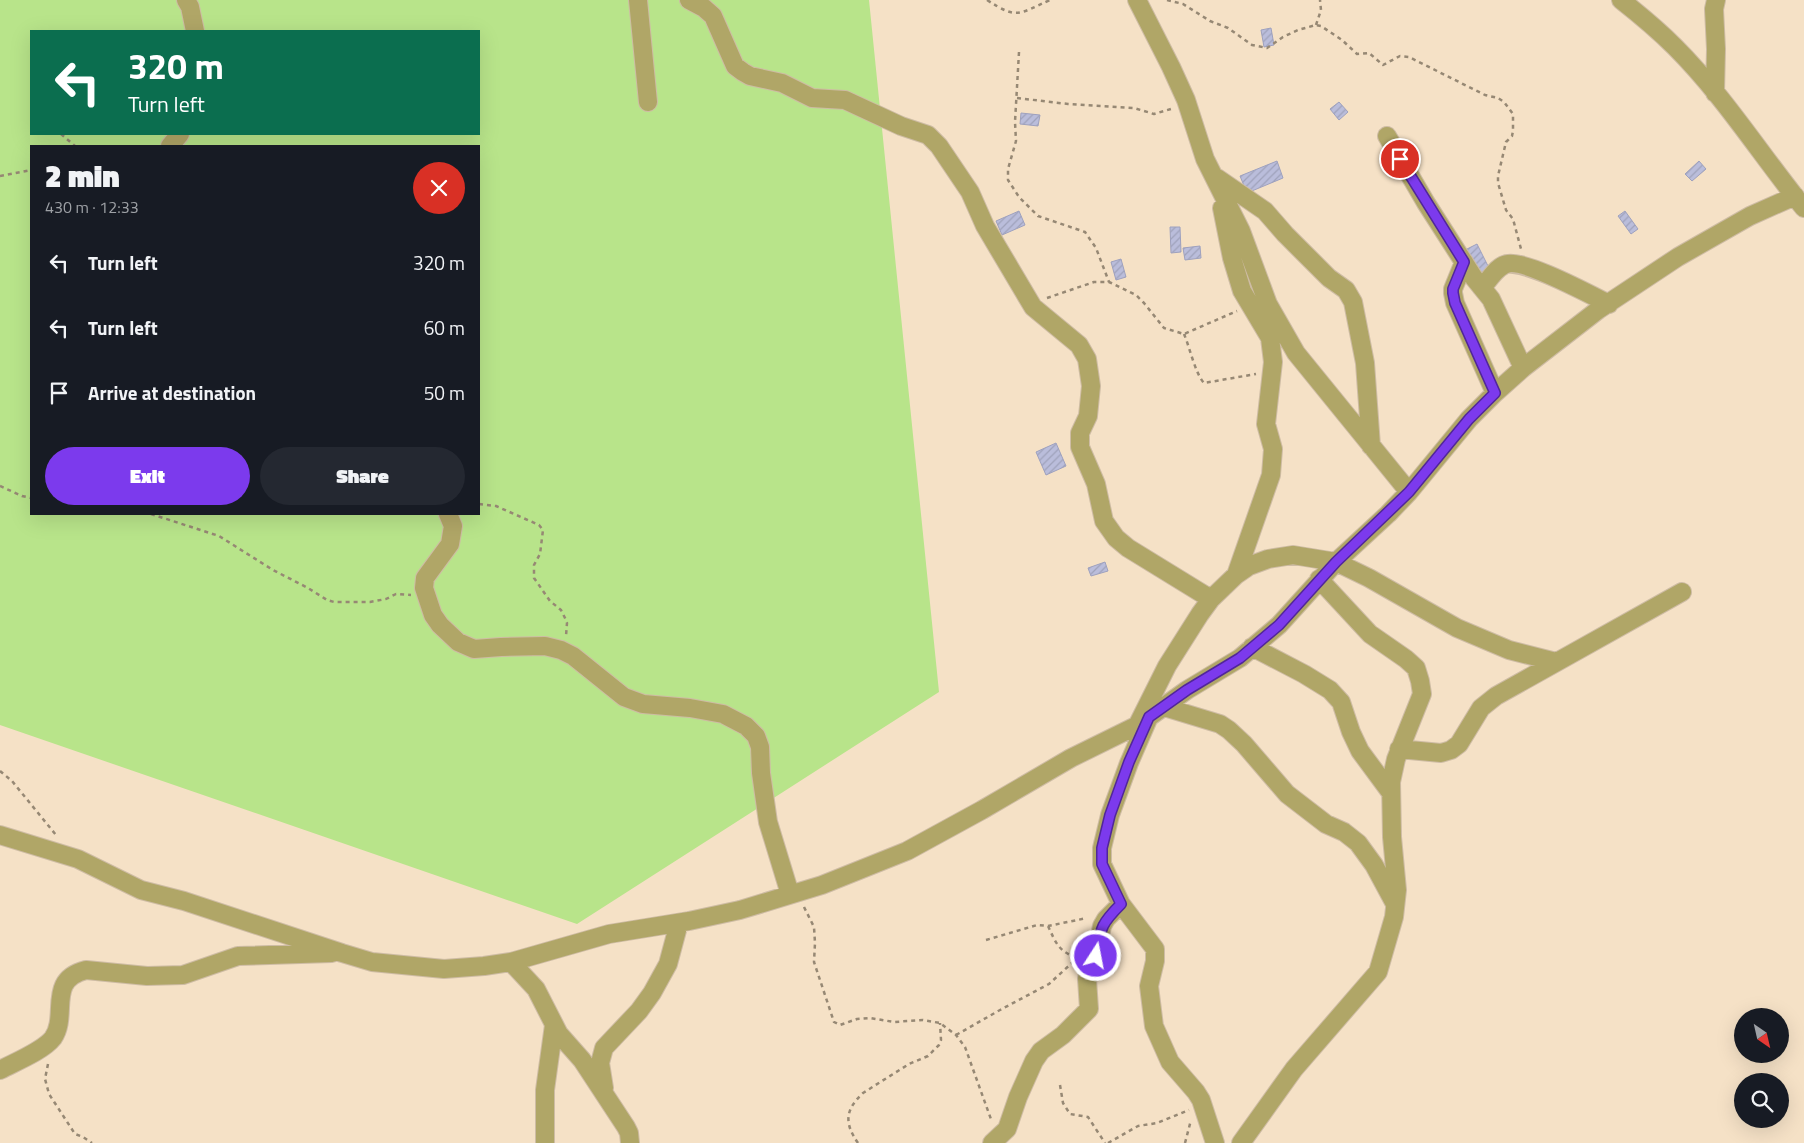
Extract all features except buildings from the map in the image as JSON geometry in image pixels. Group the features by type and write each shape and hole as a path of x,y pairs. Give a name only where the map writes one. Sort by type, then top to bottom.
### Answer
{"street":[{"path":"186,0 190,7 195,30"},
{"path":"638,0 648,102"},
{"path":"689,0 704,8 712,16 735,66 743,72 750,76 782,84 812,98 845,100 901,126 928,135 939,146 970,192 985,226 1031,303 1044,317 1079,345 1087,359 1092,386 1088,416 1080,433 1080,448 1096,484 1104,521 1116,538 1128,548 1211,599"},
{"path":"1137,0 1171,67 1186,103 1225,217 1232,258 1242,291 1270,338 1273,362 1266,424 1273,449 1271,475 1236,574"},
{"path":"0,835 78,859 141,890 184,901 342,953 372,962 444,969 511,962 609,934 679,923 740,910 822,884 907,851 1072,758 1144,721 1187,690 1240,658 1279,625 1319,579 1409,492 1469,419 1524,368 1609,304 1686,253 1750,216 1799,202 1715,92 1677,49 1649,22 1621,0"},
{"path":"1715,92 1716,49 1714,9 1716,0"},
{"path":"171,145 179,135"},
{"path":"1387,136 1464,262 1491,299 1524,368"},
{"path":"1205,159 1241,231 1268,304 1296,353 1409,492"},
{"path":"1214,176 1265,211 1329,278 1346,290 1353,302 1366,363 1371,446"},
{"path":"1464,262 1453,293 1455,303 1495,393"},
{"path":"1482,288 1504,264 1511,263 1525,265 1609,304"},
{"path":"448,515 453,526 450,544 425,578 424,588 433,615 440,625 458,642 474,650 545,646 561,650 573,656 624,697 643,704 690,708 723,714 746,726 756,736 760,748 761,773 768,822 793,893"},
{"path":"1215,1143 1201,1100 1170,1062 1154,1026 1149,986 1155,961 1155,949 1121,904 1102,864 1102,848 1110,815 1144,721 1167,666 1200,614 1211,599 1236,574 1249,566 1268,559 1293,555 1336,562 1377,582 1458,628 1509,650 1556,662"},
{"path":"1241,1143 1294,1069 1378,972 1396,904 1397,890 1392,837 1391,782 1399,750 1422,694 1420,681 1416,668 1370,634 1319,579"},
{"path":"1399,750 1441,753 1451,750 1459,744 1480,708 1496,696 1682,592"},
{"path":"1252,647 1330,690 1341,702 1351,732 1360,751 1391,793"},
{"path":"1164,707 1220,724 1229,730 1244,744 1287,794 1326,824 1344,832 1358,843 1374,865 1396,904"},
{"path":"992,1143 1007,1129 1026,1079 1041,1051 1063,1035 1089,1009 1087,979 1089,969 1096,956 1102,926 1106,919 1121,904"},
{"path":"605,1095 600,1063 604,1048 639,1011 652,993 668,964 679,923"},
{"path":"0,1070 45,1045 52,1038 59,1018 62,989 67,980 80,972 86,970 147,976 177,975 195,972 238,956 342,953"},
{"path":"511,962 536,989 559,1034 582,1060 629,1133 630,1143"},
{"path":"545,1143 546,1090 554,1025"}],"path":[{"path":"987,0 1010,14 1017,14 1050,0"},
{"path":"1167,0 1183,4 1210,21 1228,28 1252,45 1264,48 1270,47 1290,33 1316,25 1321,26 1342,40 1354,52 1369,54 1383,64 1400,56 1409,57 1485,95 1498,98 1504,102 1513,114 1513,131 1512,136 1506,142 1498,183 1506,210 1512,219 1525,265"},
{"path":"1316,25 1321,10 1320,0"},
{"path":"1019,52 1015,122 1016,141 1008,169 1008,180 1019,197 1038,216 1085,232 1092,239 1109,282"},
{"path":"1016,98 1068,104 1134,108 1154,114 1186,103"},
{"path":"62,135 74,145"},
{"path":"0,176 30,170"},
{"path":"1031,303 1094,282 1109,282 1136,295 1164,328 1184,334 1250,306"},
{"path":"1184,334 1197,372 1204,383 1272,371"},
{"path":"0,486 30,498"},
{"path":"480,504 496,506 539,526 543,530 540,554 534,566 534,578 565,618 567,623 566,643 573,656"},
{"path":"153,515 219,536 273,570 327,600 334,602 370,602 386,599 396,594 427,599"},
{"path":"0,771 12,781 60,839"},
{"path":"793,893 814,927 816,943 814,962 834,1022 840,1025 857,1019 870,1018 894,1022 932,1020 940,1023 956,1035 965,1047 992,1125"},
{"path":"986,940 1037,924 1048,926 1086,918 1106,919"},
{"path":"956,1035 1049,984 1078,957 1071,956 1060,949 1048,926"},
{"path":"858,1143 853,1136 848,1120 851,1107 856,1099 909,1064 928,1056 939,1045 941,1040 940,1023"},
{"path":"52,1038 45,1079 49,1094 74,1134 92,1143"},
{"path":"1060,1085 1063,1103 1070,1114 1088,1117 1107,1143 1138,1126 1157,1123 1192,1108"}],"green space":[{"path":"0,0 869,0 939,692 577,924 0,725"}],"route":[{"path":"1096,956 1102,926 1106,919 1121,904 1102,864 1102,848 1110,815 1129,762 1149,717 1187,690 1240,658 1279,625 1351,546 1388,514 1409,492 1469,419 1495,393 1455,303 1453,289 1464,262 1400,159"}]}
